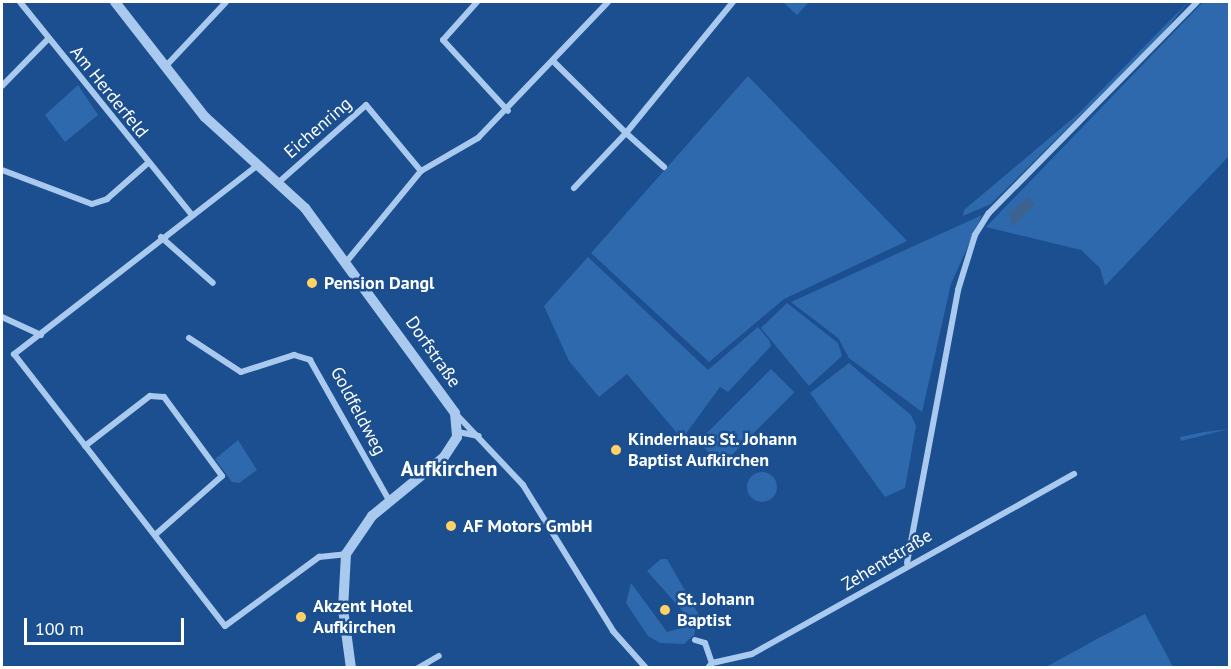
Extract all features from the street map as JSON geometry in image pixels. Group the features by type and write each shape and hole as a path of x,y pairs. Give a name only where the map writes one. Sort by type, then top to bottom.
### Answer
{"street":[{"name":"Am Herderfeld","path":"20,2 191,214"},
{"name":"Dorfstraße","path":"115,2 205,117 279,182 347,261 455,414 458,432"},
{"path":"165,68 226,2"},
{"path":"477,2 443,40 508,111"},
{"path":"347,261 421,171 478,138 508,111 608,2"},
{"path":"574,188 626,133 733,2"},
{"path":"908,563 958,290 975,235 989,213 1197,2"},
{"name":"Am Herderfeld","path":"2,87 48,39"},
{"path":"554,62 664,167"},
{"name":"Eichenring","path":"279,182 366,105 421,171"},
{"name":"Am Herderfeld","path":"2,170 92,204 107,199 148,163"},
{"path":"259,165 161,237 41,335 14,354 225,626 319,557 346,554"},
{"path":"161,237 213,284"},
{"path":"2,317 41,335"},
{"name":"Goldfeldweg","path":"189,338 241,372 294,355 310,360 390,502"},
{"path":"85,446 150,396 164,397 222,476 155,535"},
{"path":"455,414 482,438 523,485 613,631 646,668"},
{"path":"351,668 343,609 346,554 353,537 390,502 444,457 458,432 482,438"},
{"name":"Zehentstraße","path":"710,665 752,654 908,563 1074,474"},
{"path":"695,640 705,643 710,665"},
{"path":"418,668 439,656"}],"shaded area":[{"path":"783,2 809,2 797,15"},
{"path":"1188,2 1163,33 991,204 963,216 964,210 1078,114"},
{"path":"1203,2 1229,2 1229,156 1105,286 1100,268 1081,250 986,227"},
{"path":"748,76 907,241 784,299 709,362 591,253"},
{"path":"78,85 98,115 65,142 45,115"},
{"path":"1028,197 1035,204 1013,227 1009,213"},
{"path":"982,215 951,284 922,412 849,358 838,338 791,302"},
{"path":"588,257 708,370 758,327 769,340 771,346 728,392 720,387 682,439 627,374 599,397 569,361 544,306"},
{"path":"787,303 838,343 842,356 809,386 761,328"},
{"path":"849,363 911,415 916,426 905,488 885,497 810,393"},
{"path":"771,369 794,392 722,465 698,442"},
{"path":"1229,429 1181,441 1180,437 1204,432"},
{"path":"238,440 257,470 239,483 232,482 215,459"},
{"path":"762,472 773,476 777,487 773,498 762,502 751,498 747,487 751,476"},
{"path":"661,559 667,559 699,615 694,635 684,644 660,643 648,636 626,603 631,583 667,632 685,627 681,621 687,616 647,571"},
{"path":"1145,614 1173,667 1046,667 1097,639"}],"place":[{"name":"Pension Dangl","path":"312,283"},
{"name":"Kinderhaus St. Johann Baptist Aufkirchen","path":"616,450"},
{"name":"AF Motors GmbH","path":"451,526"},
{"name":"St. Johann Baptist","path":"665,610"},
{"name":"Akzent Hotel Aufkirchen","path":"301,617"}],"district":[{"name":"Aufkirchen","path":"449,469"}]}
